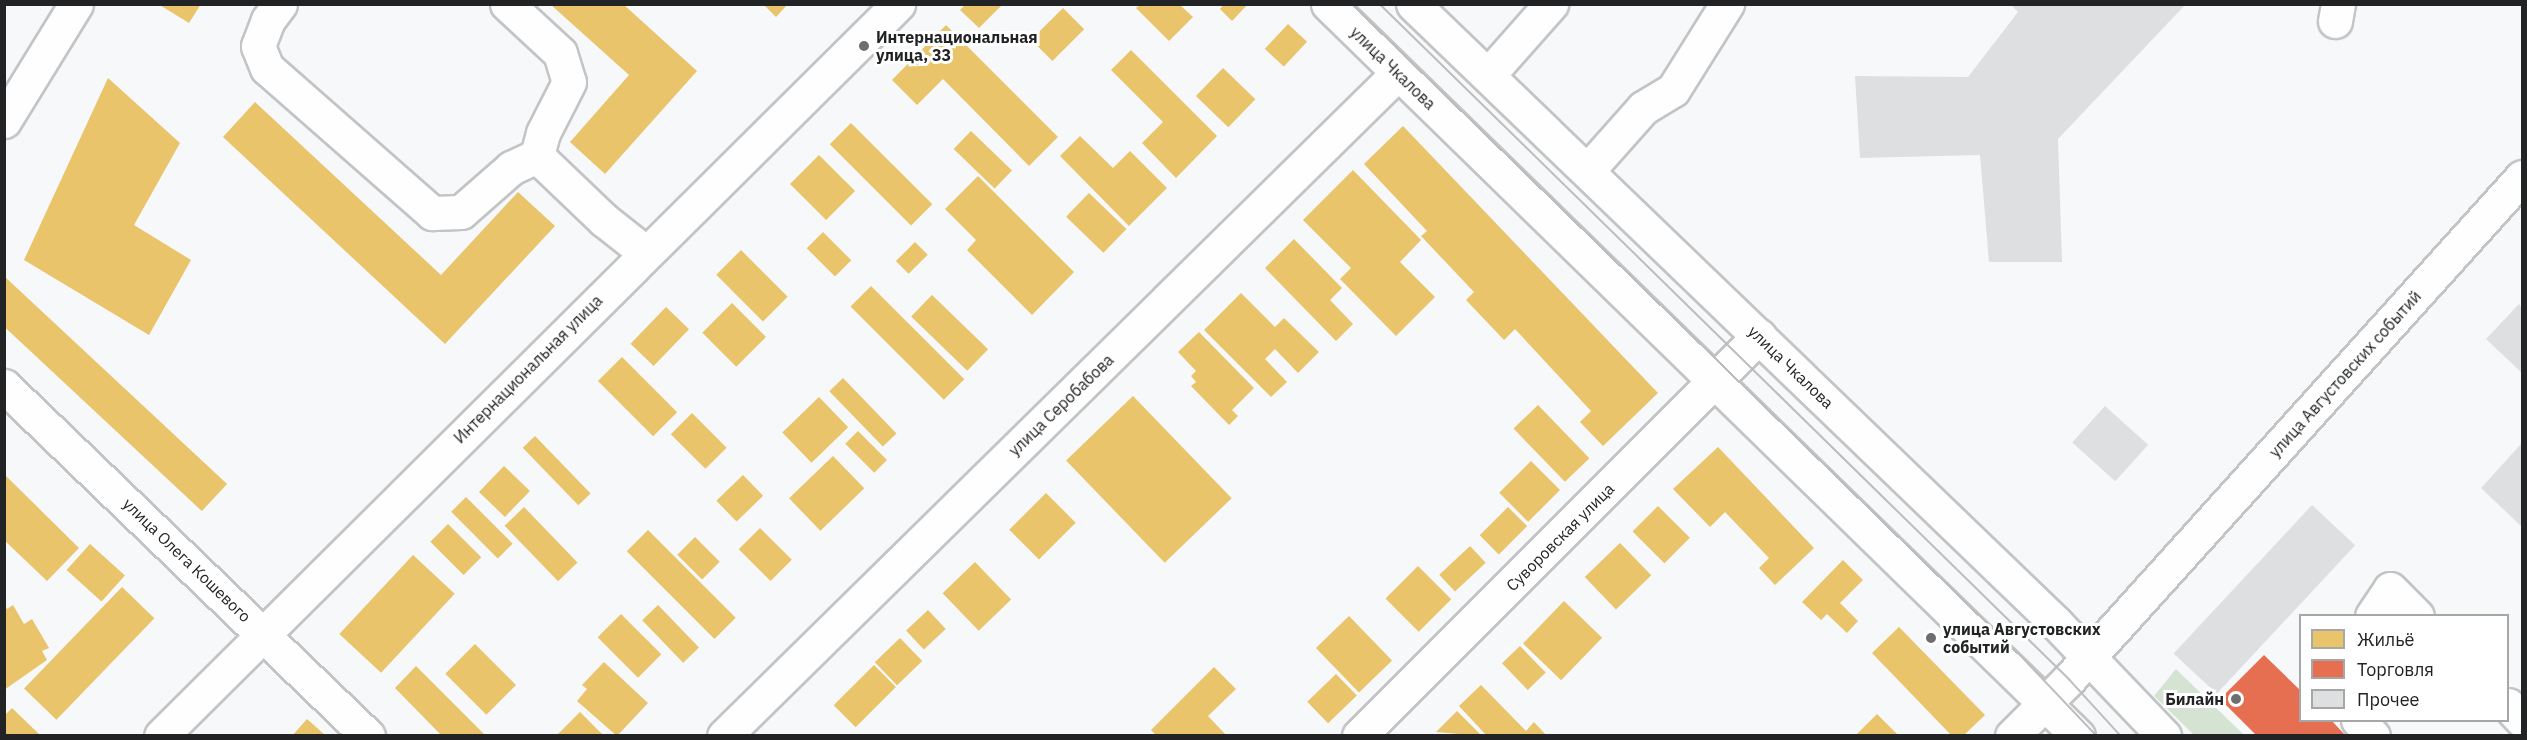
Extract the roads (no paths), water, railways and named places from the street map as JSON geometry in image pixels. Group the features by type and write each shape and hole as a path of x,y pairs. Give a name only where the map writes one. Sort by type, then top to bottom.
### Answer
{"main road":[{"path":"4,121 76,4"},
{"path":"279,4 268,20 258,46 267,68 432,213 460,212 512,168 537,156 543,133 569,82 560,53 507,4"},
{"name":"Интернациональная улица","path":"161,735 262,631 898,4"},
{"name":"улица Чкалова","path":"1328,4 2078,735"},
{"name":"улица Чкалова","path":"1413,4 1490,74 2090,656 2164,735"},
{"path":"1490,74 1551,4"},
{"path":"1588,170 1643,108 1673,90 1727,4"},
{"name":"улица Серобабова","path":"724,735 1398,73"},
{"path":"537,156 604,220 646,253"},
{"name":"улица Августовских событий","path":"2045,702 2090,656 2523,177"},
{"name":"Суворовская улица","path":"1359,735 1717,382 1759,336"},
{"name":"улица Олега Кошевого","path":"4,386 368,735"},
{"path":"2373,614 2390,589 2416,614"},
{"path":"2012,735 2045,702"},
{"path":"2509,706 2523,720"},
{"path":"2360,722 2373,735"}],"tram line":[{"path":"1352,4 2024,659 2097,736"},
{"path":"1380,4 2069,679 2121,736"}],"place":[{"name":"Интернациональная улица, 33","path":"864,46"},
{"name":"улица Августовских событий","path":"1931,638"},
{"name":"Билайн","path":"2236,699"}]}
